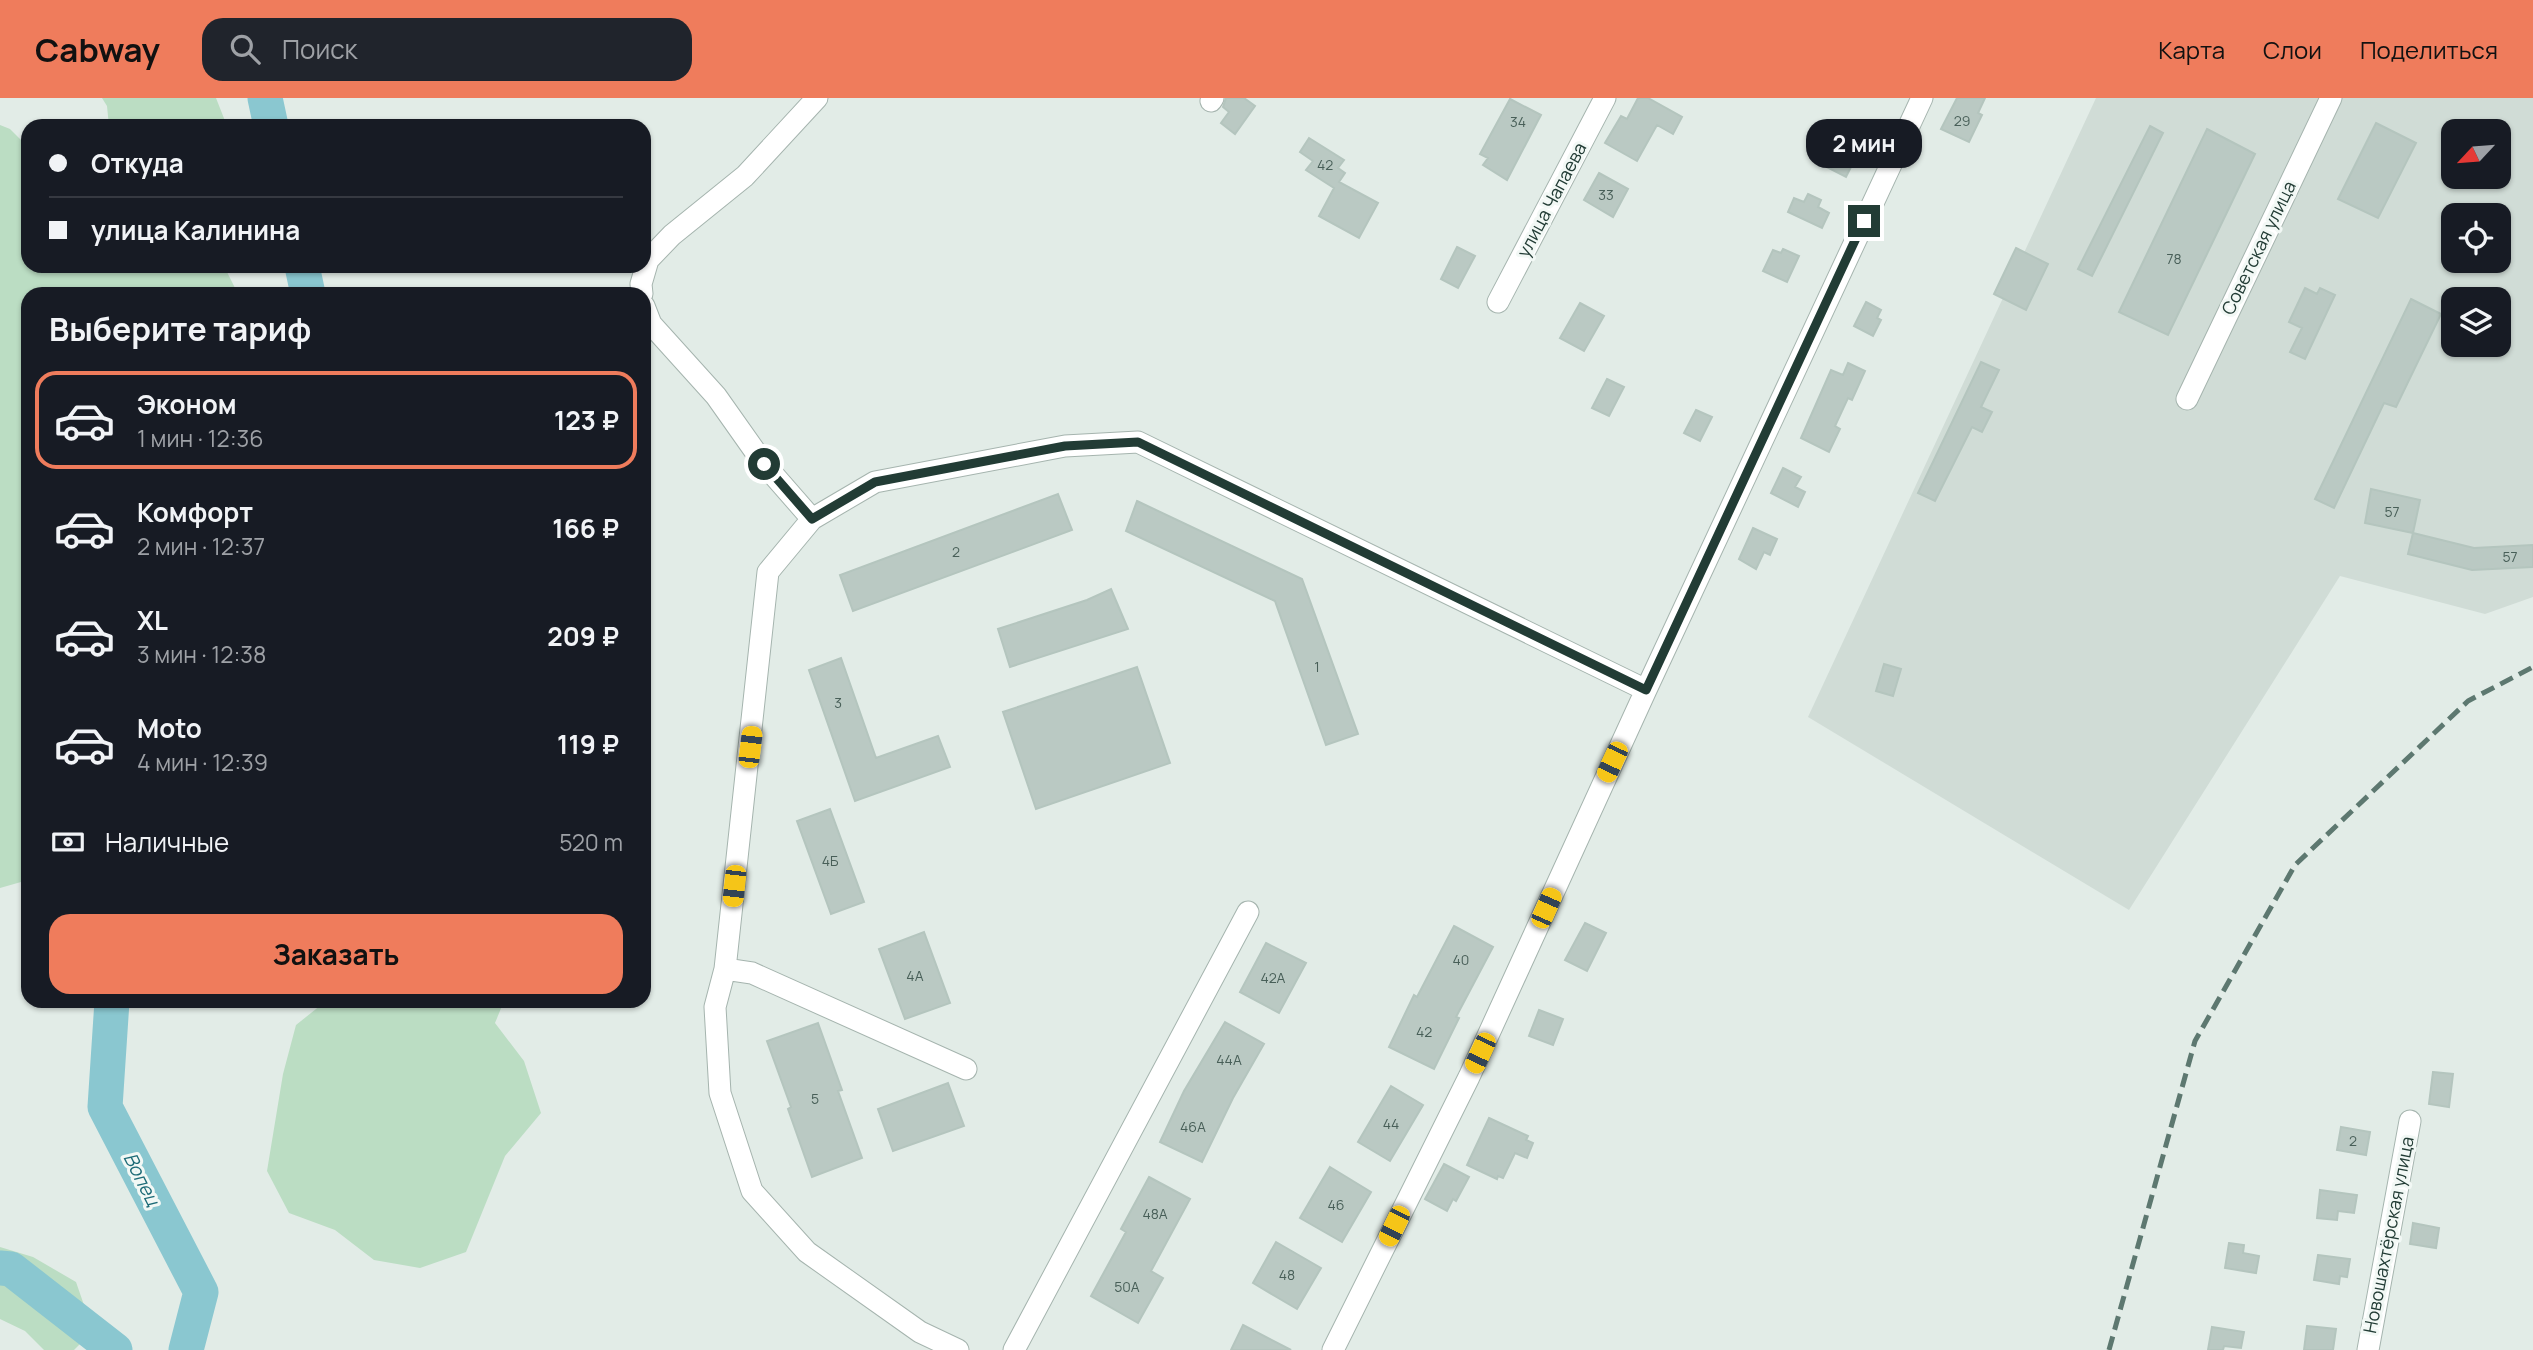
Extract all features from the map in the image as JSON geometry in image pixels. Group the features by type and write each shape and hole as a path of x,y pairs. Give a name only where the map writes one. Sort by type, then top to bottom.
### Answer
{"street":[{"path":"651,257 672,235 745,176 817,98"},
{"name":"улица Чапаева","path":"1498,302 1605,98"},
{"path":"1333,1350 1469,1077 1922,98"},
{"name":"Советская улица","path":"2187,399 2331,98"},
{"path":"651,324 716,396 764,464 812,519"},
{"path":"958,1350 920,1332 807,1252 752,1191 720,1093 715,1007 725,969 768,572 812,519 875,482 1065,446 1138,442 1646,690"},
{"path":"1014,1350 1248,912"},
{"path":"725,969 752,973 966,1069"},
{"name":"Новошахтёрская улица","path":"2368,1350 2410,1121"}],"shaded area":[{"path":"2096,98 2533,98 2533,597 2485,614 2340,576 2129,910 1808,717"}],"green space":[{"path":"102,98 216,98 224,119 108,119 107,106"},
{"path":"0,125 10,129 21,140 21,273 228,273 234,287 21,287 21,882 0,888"},
{"path":"317,1008 501,1008 495,1023 524,1061 541,1113 505,1156 466,1252 420,1268 374,1260 335,1230 289,1213 267,1171 283,1074 296,1025"},
{"path":"0,1247 33,1257 76,1282 93,1331 74,1350 44,1350 25,1331 0,1319"}],"building":[{"path":"1226,98 1244,98 1255,106 1235,134 1221,123 1229,112 1223,107"},
{"path":"1638,98 1648,98 1682,117 1673,134 1657,125 1637,161 1605,143 1621,116 1627,119"},
{"path":"1957,98 1985,98 1978,113 1982,115 1969,142 1941,129"},
{"path":"1510,99 1541,115 1507,180 1483,165 1488,158 1480,154"},
{"path":"2376,123 2416,143 2378,218 2338,199"},
{"path":"2150,126 2163,133 2092,276 2078,269"},
{"path":"2207,129 2255,154 2168,335 2119,312"},
{"path":"1833,136 1860,149 1846,177 1819,163"},
{"path":"1309,138 1344,160 1338,168 1345,173 1339,182 1378,203 1359,238 1319,216 1334,188 1306,170 1313,161 1300,152"},
{"path":"1599,173 1628,189 1613,217 1584,200"},
{"path":"1808,194 1821,200 1818,207 1829,213 1822,228 1788,212 1794,198 1804,202"},
{"path":"1457,247 1475,256 1458,288 1441,279"},
{"path":"2016,248 2048,264 2026,310 1994,294"},
{"path":"1783,249 1799,256 1787,282 1763,271 1773,250 1781,253"},
{"path":"2305,288 2317,294 2320,288 2335,295 2305,359 2290,352 2302,328 2289,322"},
{"path":"2411,299 2441,314 2396,407 2384,403 2334,508 2315,499"},
{"path":"1866,302 1881,310 1877,318 1881,320 1873,336 1854,326"},
{"path":"1580,303 1604,316 1584,351 1560,338"},
{"path":"1981,362 1999,370 1981,407 1992,412 1982,432 1972,427 1935,501 1918,493"},
{"path":"1848,363 1865,371 1852,400 1848,398 1835,426 1840,429 1829,452 1801,438 1831,370 1843,375"},
{"path":"1607,379 1624,387 1609,416 1592,408"},
{"path":"1696,410 1712,417 1700,441 1684,433"},
{"path":"1783,468 1801,477 1795,487 1805,492 1798,507 1771,493"},
{"path":"2371,489 2420,500 2413,533 2365,523"},
{"path":"1058,494 1072,530 853,611 840,575"},
{"path":"1137,501 1302,579 1358,734 1326,745 1275,601 1126,531"},
{"path":"1753,528 1777,539 1770,555 1764,552 1756,569 1739,559"},
{"path":"2413,533 2474,548 2533,545 2533,567 2472,570 2408,554"},
{"path":"1111,589 1128,629 1010,667 998,629 1087,600"},
{"path":"841,658 876,758 938,736 950,767 855,801 809,670"},
{"path":"1884,664 1901,669 1893,696 1876,691"},
{"path":"1137,667 1170,763 1036,809 1003,712"},
{"path":"830,809 864,902 831,914 797,821"},
{"path":"1585,923 1606,933 1587,971 1565,960"},
{"path":"1454,926 1493,947 1456,1017 1459,1018 1434,1069 1389,1047 1414,995 1417,997"},
{"path":"924,932 950,1003 905,1019 879,949"},
{"path":"1266,943 1306,963 1279,1013 1240,992"},
{"path":"1539,1010 1563,1019 1553,1045 1529,1036"},
{"path":"1225,1022 1264,1044 1233,1098 1202,1162 1160,1142 1184,1091"},
{"path":"818,1023 862,1158 812,1177 767,1041"},
{"path":"2433,1072 2453,1074 2449,1107 2429,1104"},
{"path":"948,1083 964,1126 893,1151 878,1109"},
{"path":"1391,1086 1423,1105 1390,1161 1358,1142"},
{"path":"1489,1118 1528,1136 1526,1140 1533,1143 1527,1158 1515,1153 1503,1178 1498,1176 1497,1179 1467,1165"},
{"path":"2341,1127 2370,1132 2366,1155 2337,1150"},
{"path":"1444,1164 1469,1177 1456,1201 1453,1199 1447,1211 1425,1199"},
{"path":"1330,1167 1371,1192 1342,1242 1300,1218"},
{"path":"1149,1177 1190,1199 1151,1271 1163,1278 1138,1323 1091,1296 1126,1232 1121,1229"},
{"path":"2320,1190 2357,1195 2354,1213 2338,1211 2337,1220 2317,1218"},
{"path":"2413,1223 2439,1228 2436,1248 2410,1244"},
{"path":"1276,1242 1321,1268 1297,1309 1253,1283"},
{"path":"2229,1243 2244,1245 2243,1253 2259,1256 2256,1273 2225,1268"},
{"path":"2318,1255 2350,1259 2347,1277 2340,1276 2339,1284 2314,1280"},
{"path":"1243,1325 1291,1350 1231,1350"},
{"path":"2307,1326 2336,1329 2333,1350 2304,1350"},
{"path":"2212,1327 2244,1332 2241,1348 2224,1346 2223,1350 2208,1350"}],"waterway":[{"name":"Вопец","path":"265,98 270,119"},
{"name":"Вопец","path":"304,273 306,287"},
{"name":"Вопец","path":"112,1008 105,1107 201,1292 186,1350"},
{"name":"Вопец","path":"0,1268 11,1269 115,1350"}],"railway":[{"path":"2109,1350 2195,1041 2295,865 2468,701 2533,667"}],"route":[{"path":"764,464 812,519 875,482 1065,446 1138,442 1646,690 1864,221"}]}
